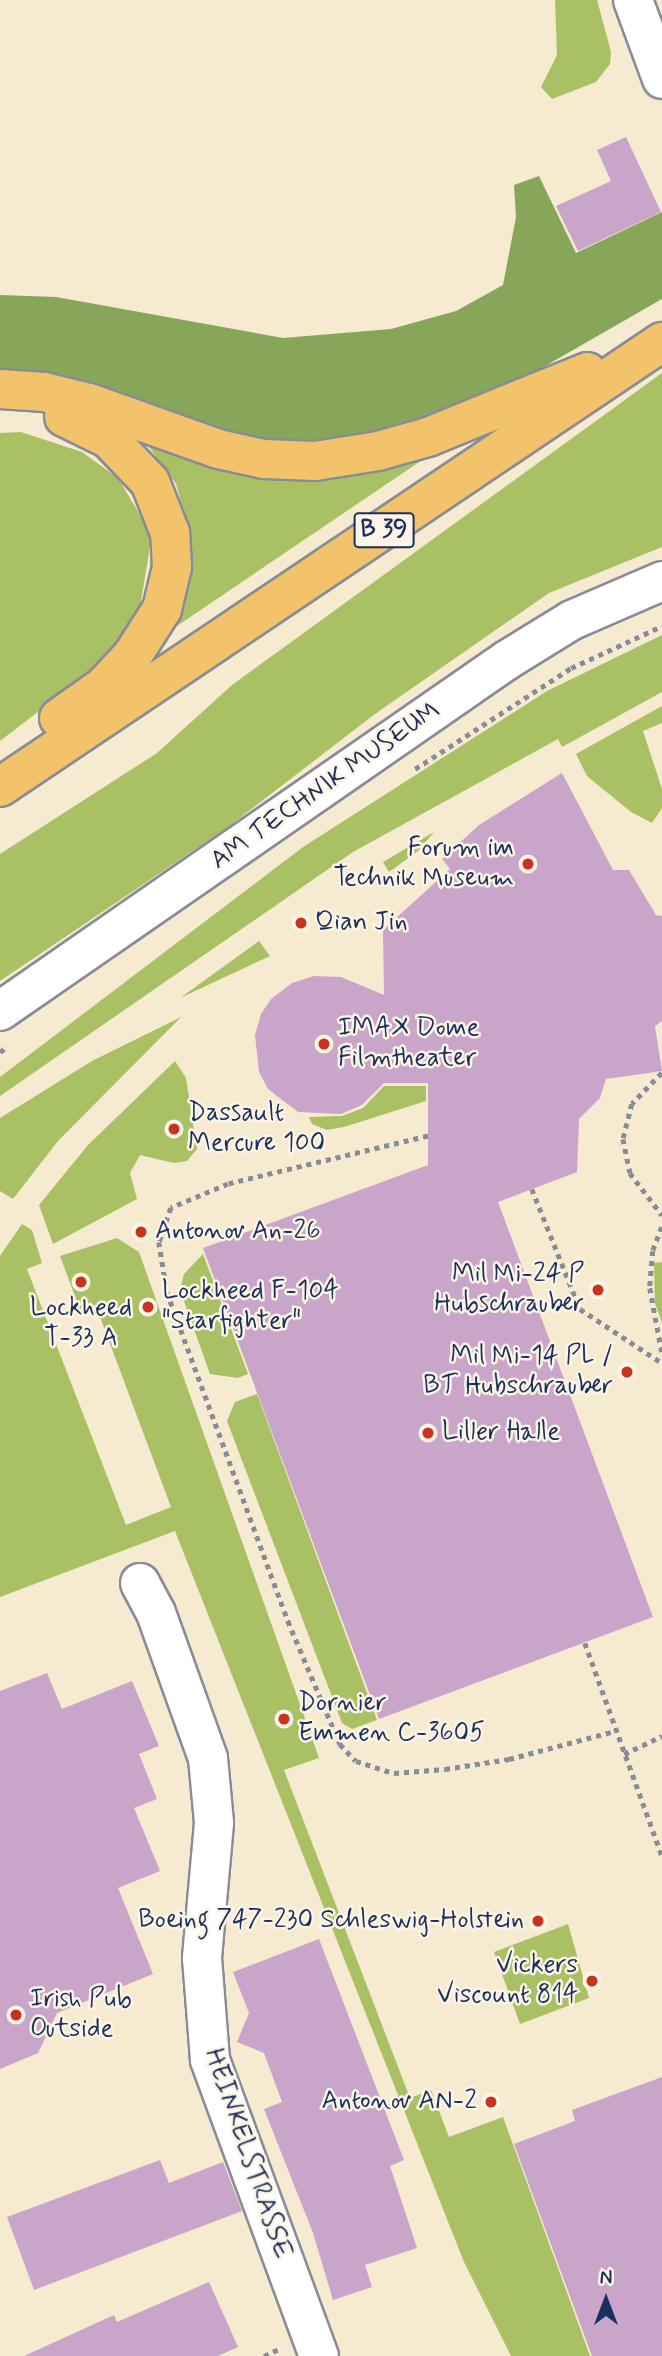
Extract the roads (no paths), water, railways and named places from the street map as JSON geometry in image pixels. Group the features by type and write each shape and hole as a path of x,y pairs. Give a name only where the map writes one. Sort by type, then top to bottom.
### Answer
{"main road":[{"path":"0,389 89,403 218,449 264,458 314,461 377,451 428,437 661,342"},
{"name":"B 39","path":"11,780 661,342"},
{"name":"B 39","path":"0,407 43,409 109,439 150,482 170,533 169,586 155,623 104,686 54,722 11,780"}],"street":[{"path":"633,0 662,79"},
{"name":"AM TECHNIK MUSEUM","path":"0,1011 507,660 572,620 662,581"},
{"name":"HEINKELSTRASSE","path":"140,1583 156,1613 208,1758 214,1823 202,1958 210,2060 319,2356"}],"place":[{"name":"Forum im Technik Museum","path":"528,864"},
{"name":"Qian Jin","path":"301,923"},
{"name":"IMAX Dome Filmtheater","path":"324,1044"},
{"name":"Dassault Mercure 100","path":"174,1129"},
{"name":"Antonov An-26","path":"141,1232"},
{"name":"Lockheed T-33 A","path":"81,1282"},
{"name":"Mil Mi-24 P Hubschrauber","path":"598,1290"},
{"name":"Lockheed F-104 \"Starfighter\"","path":"148,1307"},
{"name":"Mil Mi-14 PL / BT Hubschrauber","path":"627,1372"},
{"name":"Liller Halle","path":"428,1433"},
{"name":"Dornier Emmen C-3605","path":"284,1719"},
{"name":"Boeing 747-230 Schleswig-Holstein","path":"538,1921"},
{"name":"Vickers Viscount 814","path":"592,1981"},
{"name":"Irish Pub Outside","path":"16,2015"},
{"name":"Antonov AN-2","path":"491,2102"}]}
